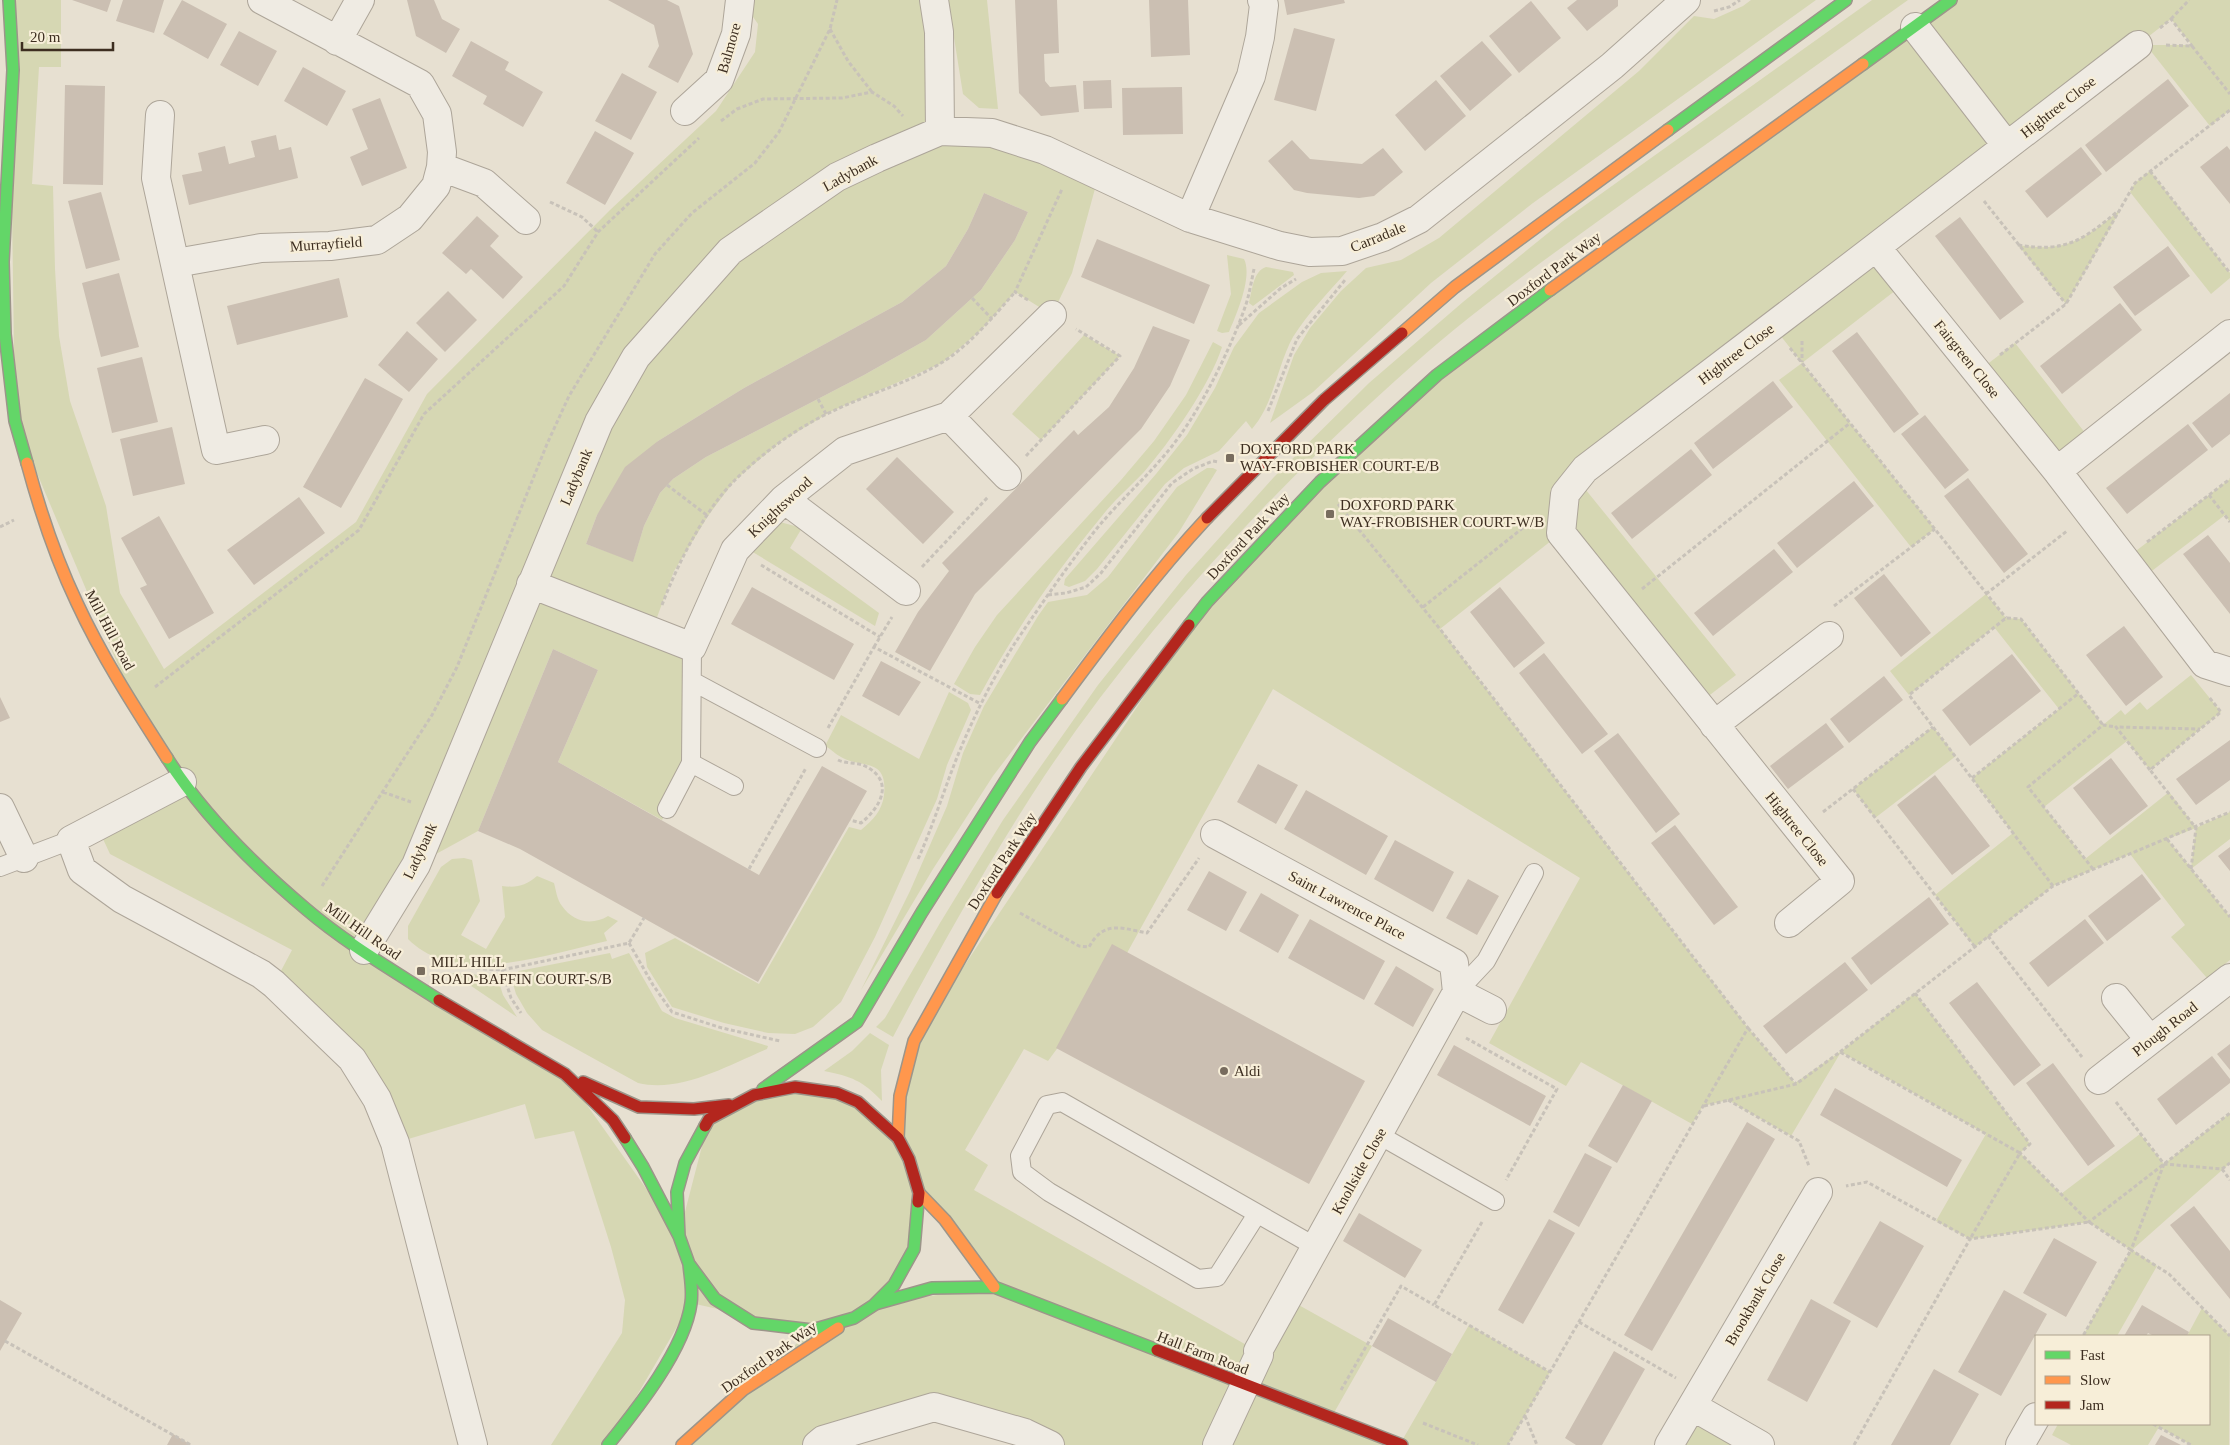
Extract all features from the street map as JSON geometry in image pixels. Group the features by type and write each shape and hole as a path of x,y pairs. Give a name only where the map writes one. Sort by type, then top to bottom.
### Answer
{"main road":[{"name":"Mill Hill Road","path":"9,0 12,70 3,262 5,334 15,421 39,508 77,603 182,782 242,850 307,910 459,1013 565,1074 639,1107 694,1109 740,1103"},
{"name":"Doxford Park Way","path":"854,1318 812,1330 753,1323 715,1299 690,1264 679,1236 678,1192 685,1163 709,1119 754,1096 857,1022 922,912 1030,742 1117,625 1186,541 1252,471 1324,400 1455,287 1846,0"},
{"name":"Doxford Park Way","path":"898,1138 900,1096 914,1041 994,898 1081,767 1207,602 1320,482 1437,375 1574,272 1951,0"},
{"name":"Mill Hill Road","path":"565,1074 613,1120 643,1167 679,1236"},
{"name":"Doxford Park Way","path":"682,1445 743,1390 874,1305 894,1285 914,1249 919,1193 909,1158 898,1138 858,1102 836,1093 795,1087 754,1096"},
{"path":"919,1193 945,1220 994,1287"},
{"name":"Doxford Park Way","path":"608,1445 656,1378 680,1336 691,1303 690,1264"},
{"name":"Hall Farm Road","path":"874,1305 932,1288 994,1287 1402,1445"}],"street":[{"name":"Murrayfield","path":"176,263 261,248 330,246 377,240 410,218 436,186 442,167 437,114 420,84 262,0"},
{"path":"337,41 360,0"},
{"name":"Balmore","path":"685,110 720,80 736,34 740,0"},
{"path":"932,134 940,32 934,0"},
{"path":"1190,218 1251,76 1260,37 1264,5 1262,0"},
{"name":"Carradale","path":"1190,218 1255,239 1310,252 1342,251 1383,237 1419,219 1612,66 1680,2"},
{"path":"1915,27 2007,146"},
{"name":"Hightree Close","path":"1789,923 1840,882 1561,532 1565,494 1585,469 2138,45"},
{"path":"160,116 156,178 216,450 264,440"},
{"name":"Ladybank","path":"364,950 416,865 599,422 636,357 730,251 837,177 932,134 992,133 1045,150 1190,218"},
{"path":"442,167 484,182 526,220"},
{"name":"Fairgreen Close","path":"1876,247 2057,471 2205,664"},
{"name":"Knightswood","path":"692,647 736,550 784,499 845,451 949,416 1052,315"},
{"path":"2057,471 2230,334"},
{"path":"949,416 1007,476"},
{"path":"784,499 906,592"},
{"path":"531,584 692,647"},
{"path":"1714,725 1829,636"},
{"path":"2205,664 2230,672"},
{"path":"182,782 71,840 82,870 122,899 262,974 352,1059 377,1099 395,1144 473,1445"},
{"path":"0,808 12,862"},
{"name":"Saint Lawrence Place","path":"1214,834 1454,963 1457,992"},
{"name":"Plough Road","path":"2099,1080 2230,978"},
{"path":"1457,992 1492,1010"},
{"name":"Knollside Close","path":"1217,1445 1246,1386 1259,1356 1258,1351 1457,992"},
{"path":"2116,998 2150,1040"},
{"name":"Brookbank Close","path":"1669,1445 1818,1192"},
{"path":"1696,1399 1760,1445"},
{"path":"817,1445 823,1440 934,1407 1025,1432 1050,1445"},
{"path":"2020,1445 2035,1420"}],"lane":[{"path":"667,809 692,763 692,647"},
{"path":"692,681 817,748"},
{"path":"692,763 734,786"},
{"path":"12,862 71,840"},
{"path":"1457,992 1486,961 1534,873"},
{"path":"1257,1214 1217,1277 1198,1279 1049,1192 1022,1172 1020,1156 1047,1105 1062,1102 1316,1247"},
{"path":"1379,1135 1495,1201"}],"path":[{"path":"2171,19 2190,0"},
{"path":"830,29 848,61 872,92 932,134"},
{"path":"2138,45 2192,46 2230,94"},
{"path":"716,124 737,109 763,99 842,98 872,92"},
{"path":"1977,372 2066,304 2135,183 2230,110"},
{"path":"134,703 359,530 424,414 564,286 598,232 703,135"},
{"path":"749,869 918,572 1120,356 1015,292 1074,163"},
{"path":"2150,171 2230,273"},
{"path":"1966,178 2066,304"},
{"path":"2018,245 2041,249 2060,246 2091,234 2121,209"},
{"path":"915,866 980,704 1014,646 1048,595 1095,531 1182,434 1213,378 1245,308 1254,269 1255,239"},
{"path":"1237,328 1282,288 1304,274"},
{"path":"1268,412 1297,339 1347,278"},
{"path":"972,298 992,319"},
{"path":"1773,326 2006,618"},
{"path":"818,399 826,414"},
{"path":"1621,607 1850,422"},
{"path":"1048,595 1086,587 1101,573 1172,483 1193,469 1213,461 1252,471"},
{"path":"2124,560 2230,479"},
{"path":"1320,482 1423,607 1748,1028 1796,1084"},
{"path":"668,485 708,516"},
{"path":"1423,607 1565,494"},
{"path":"2209,495 2230,522"},
{"path":"1986,594 2090,514"},
{"path":"1829,636 1832,608 1934,529"},
{"path":"736,550 880,637"},
{"path":"2053,886 1909,695 2006,618 2021,619 2103,725 2200,729"},
{"path":"874,647 980,704"},
{"path":"2150,770 2221,712 2191,675 2205,664"},
{"path":"1972,778 2079,693"},
{"path":"2093,869 2028,787 2103,725"},
{"path":"1799,831 1933,726"},
{"path":"2116,727 2196,828 2191,869"},
{"path":"817,748 842,762 864,765 878,776 882,786 880,801 874,813 861,823 850,820"},
{"path":"1852,789 1975,947"},
{"path":"1703,1106 1796,1084 1840,1052 2053,886 2196,828 2230,812"},
{"path":"994,898 1079,946 1089,946 1096,935 1113,926 1147,933 1214,834"},
{"path":"2167,839 2230,917"},
{"path":"438,966 502,970 629,943 644,918"},
{"path":"1988,936 2164,1164 2222,1170 2230,1180"},
{"path":"629,943 653,986 672,1012 722,1028 779,1042 786,1041"},
{"path":"1854,1445 2020,1153 2030,1144 1915,993"},
{"path":"1434,1305 1495,1201 1557,1089 1440,1024"},
{"path":"1508,1445 1748,1028"},
{"path":"1840,1052 2020,1153 2090,1222 2170,1274 2230,1336"},
{"path":"1728,1100 1799,1141 1818,1192 1867,1182 1970,1239 2090,1222 2230,1113"},
{"path":"2222,1170 2230,1163"},
{"path":"2084,1335 2131,1250 2164,1164"},
{"path":"1341,1390 1401,1286 1550,1372"},
{"path":"1579,1322 1696,1399"},
{"path":"5,1341 191,1445"},
{"path":"1524,1416 1537,1445"},
{"path":"2155,1425 2191,1445"}],"green space":[{"path":"9,0 61,0 61,67 39,67 32,184 53,186 59,336 70,401 106,506 120,593 164,669 356,522 427,394 610,210 716,111 755,52 758,24 751,14 754,0 934,0 940,131 1099,174 1072,273 1052,315 1015,292 981,330 942,363 832,411 780,442 734,481 708,516 674,571 652,631 692,647 691,763 662,820 558,762 598,670 553,649 478,831 416,865 364,950 565,1074 679,1235 709,1119 754,1095 837,1093 897,1137 914,1041 1207,602 1437,375 1951,0 2230,0 2230,110 2210,126 2146,45 2192,45 2171,19 1877,247 1905,283 1802,363 1773,326 1577,479 1736,675 1698,704 1561,533 1440,629 1748,1028 1795,1083 1840,1052 1915,993 2030,1144 2020,1153 2061,1194 2140,1134 2164,1164 2230,1113 2230,1163 2132,1250 2157,1266 2118,1335 2084,1335 2131,1250 2089,1222 1970,1239 1936,1221 1986,1134 1841,1052 1791,1136 1728,1100 1703,1106 1692,1124 1581,1062 1566,1086 1489,1043 1580,878 1273,689 1127,953 1048,1061 1024,1049 965,1150 988,1165 974,1190 1257,1351 1288,1299 1372,1346 1331,1418 1400,1444 1469,1325 1550,1372 1508,1445 1050,1445 934,1407 817,1445 682,1445 812,1330 691,1303 608,1445 551,1445 622,1333 625,1300 611,1247 574,1131 535,1139 525,1104 395,1143 377,1099 274,984 292,950 110,854 97,826 182,782 134,703 15,421","holes":["984,193 1028,212 1015,240 981,290 926,340 864,375 706,457 673,479 660,493 644,526 633,561 586,544 597,515 658,441 744,388 902,302 946,266 968,229","919,1194 993,1287 875,1304 914,1249"]},
{"path":"948,0 987,0 998,109 979,108 963,94"},
{"path":"1751,0 1816,0 1533,203 1431,283 1313,392 1270,423 1294,355 1310,328 1341,291 1366,268 1401,260 1439,238 1639,71 1694,16 1714,19 1743,6"},
{"path":"1872,0 1908,0 1580,234 1468,318 1363,410 1264,507 1216,558 1127,663 1045,775 1004,839 966,904 893,1037 876,1027 885,1018 1003,820 1098,685 1186,575 1274,477 1369,383 1463,302 1563,221"},
{"path":"2150,171 2230,273 2230,278 2211,294 2130,192 2135,183"},
{"path":"2121,209 2066,304 2018,245 2050,247 2063,245 2086,236"},
{"path":"1227,255 1244,259 1246,276 1236,316 1229,332 1222,333 1217,331 1231,294"},
{"path":"1266,267 1293,272 1294,275 1253,306 1249,303 1254,282 1258,273"},
{"path":"1347,271 1312,311 1293,337 1270,397 1252,429 1246,421 1219,451 1184,468 1165,484 1097,569 1085,581 1069,587 1064,585 1065,579 1156,474 1187,435 1215,388 1234,347 1259,313 1302,282 1321,273"},
{"path":"1084,335 1120,356 1041,440 1012,414"},
{"path":"1213,342 1222,347 1216,362 1199,395 1177,429 1144,472 1107,510 1052,580 1007,647 980,695 970,694 954,684 975,647 997,615 1121,480 1154,441 1186,395"},
{"path":"2015,343 2093,443 2057,471 1977,372"},
{"path":"1802,363 1935,529 1911,547 1779,380"},
{"path":"1207,468 1217,470 1179,532 993,776 933,869 861,990 910,891 947,806 963,753 984,706 1038,616 1048,602 1087,595 1108,577 1177,487"},
{"path":"2230,479 2230,522 2225,515 2140,580 2124,560"},
{"path":"780,522 802,528 790,548 879,613 875,626 751,551"},
{"path":"1986,594 2006,618 2021,619 2103,725 2121,710 2125,715 2140,702 2147,710 2191,675 2221,712 2150,770 2127,741 2044,807 2085,859 2169,792 2196,828 2230,812 2230,839 2191,869 2230,917 2230,960 2207,978 2171,937 2185,925 2130,854 2053,886 1975,947 1935,895 2013,833 1972,778 2059,709 1994,627 1909,695 1890,671","holes":["2196,828 2191,868 2167,839"]},
{"path":"949,692 968,703 971,710 947,765 937,799 875,937 841,1002 813,1027 795,1034 768,1033 724,1023 672,1007 647,967 645,953 675,938 759,984 849,827 861,830 873,819 879,810 883,801 884,783 878,769 849,761 825,746 841,715 919,759"},
{"path":"1933,727 1956,756 1875,818 1853,789"},
{"path":"464,858 472,860 480,901 461,935 486,949 505,917 502,886 521,886 537,876 554,883 560,904 577,919 596,921 608,916 618,921 604,933 607,941 531,959 477,965 451,962 428,954 408,939 408,926 441,867 452,859"},
{"path":"610,953 612,959 629,953 662,1011 675,1018 768,1046 767,1049 704,1076 671,1084 654,1085 638,1083 542,1030 527,1013 516,994 511,977 519,971"},
{"path":"452,973 497,976 503,995 517,1017"},
{"path":"870,1033 889,1045 881,1070 882,1101 856,1080 824,1071 852,1051"},
{"path":"2202,1308 2230,1336 2229,1445 2191,1445 2159,1427 2148,1445 2071,1445 2052,1435 2057,1425 2210,1425 2210,1335 2188,1335"},
{"path":"1692,1406 1760,1445 1669,1445"}],"building":[{"path":"72,0 111,0 107,12"},
{"path":"123,0 164,0 154,33 116,21"},
{"path":"182,0 227,24 208,59 163,34"},
{"path":"407,0 434,0 442,19 460,29 446,53 416,36"},
{"path":"608,0 667,0 679,6 693,54 678,83 648,67 659,46 654,25"},
{"path":"1015,0 1057,0 1059,53 1044,54 1045,81 1050,87 1076,85 1079,112 1041,116 1019,93"},
{"path":"1149,0 1188,0 1190,55 1151,57"},
{"path":"1284,0 1344,0 1345,3 1287,15"},
{"path":"1577,0 1618,0 1618,6 1587,31 1567,8"},
{"path":"1531,1 1561,38 1519,73 1489,36"},
{"path":"1294,28 1335,39 1316,111 1274,100"},
{"path":"239,31 277,51 258,86 220,65"},
{"path":"471,41 509,62 505,70 543,92 523,127 483,104 487,96 452,76"},
{"path":"1482,41 1512,75 1470,111 1440,76"},
{"path":"303,67 346,91 327,126 284,101"},
{"path":"622,73 657,92 631,140 595,121"},
{"path":"2168,79 2189,106 2106,172 2085,145"},
{"path":"1111,80 1112,108 1084,109 1083,81"},
{"path":"1436,80 1466,116 1425,151 1395,115"},
{"path":"65,85 105,86 103,185 63,184"},
{"path":"1182,87 1183,134 1123,135 1122,88"},
{"path":"380,98 407,168 362,186 350,157 368,149 352,109"},
{"path":"595,131 634,153 605,205 566,183"},
{"path":"276,135 279,150 291,147 298,178 189,205 182,175 202,171 198,153 225,146 229,164 255,157 251,141"},
{"path":"1292,140 1310,159 1362,164 1383,148 1403,172 1374,196 1359,198 1294,190 1268,161"},
{"path":"2227,146 2230,150 2230,204 2200,167"},
{"path":"2081,147 2102,174 2047,218 2025,191"},
{"path":"101,192 120,260 86,269 68,201"},
{"path":"984,193 1028,212 1015,240 981,290 926,340 864,375 706,457 673,479 660,493 644,526 633,562 586,544 597,515 625,467 658,441 744,388 902,302 946,266 968,229"},
{"path":"477,216 499,236 490,246 523,277 503,299 471,269 466,274 442,253"},
{"path":"1960,217 2024,302 2000,320 1935,236"},
{"path":"1097,239 1210,285 1194,324 1081,277"},
{"path":"2168,246 2190,276 2135,316 2113,287"},
{"path":"119,273 139,347 101,357 82,283"},
{"path":"339,278 348,317 237,345 227,306"},
{"path":"448,291 477,320 445,352 416,323"},
{"path":"2120,303 2142,330 2062,394 2040,366"},
{"path":"1153,326 1190,340 1170,386 1141,429 975,594 930,671 895,652 918,612 949,571 942,563 1074,430 1078,435 1109,407 1134,368"},
{"path":"407,331 438,359 409,392 378,365"},
{"path":"1857,332 1919,414 1894,433 1832,351"},
{"path":"142,357 158,422 112,433 97,368"},
{"path":"365,378 403,399 341,508 303,487"},
{"path":"1773,381 1793,407 1713,469 1694,443"},
{"path":"2230,393 2230,434 2212,448 2192,423"},
{"path":"1925,415 1969,470 1945,489 1901,434"},
{"path":"2188,424 2208,450 2127,514 2106,488"},
{"path":"172,427 185,484 133,496 120,439"},
{"path":"1691,449 1712,475 1632,539 1611,513"},
{"path":"897,457 954,512 923,544 866,489"},
{"path":"1968,478 2028,554 2004,573 1944,496"},
{"path":"1854,481 1874,506 1797,568 1777,543"},
{"path":"299,497 325,533 254,585 227,550"},
{"path":"159,516 214,613 169,639 140,588 147,585 121,538"},
{"path":"2208,535 2230,563 2230,614 2183,554"},
{"path":"1774,549 1793,572 1713,636 1694,613"},
{"path":"1884,574 1931,633 1901,657 1854,598"},
{"path":"752,587 854,644 834,680 731,624"},
{"path":"1500,587 1545,643 1514,668 1470,612"},
{"path":"2124,626 2163,677 2126,706 2086,655"},
{"path":"553,649 598,670 558,762 759,875 822,766 867,791 758,982 520,849 478,831"},
{"path":"1544,653 1608,734 1582,754 1519,673"},
{"path":"2012,654 2041,691 1970,746 1942,710"},
{"path":"881,661 921,682 899,716 862,696"},
{"path":"1884,676 1903,700 1849,743 1830,719"},
{"path":"0,697 10,718 0,722"},
{"path":"1826,723 1844,747 1788,789 1770,766"},
{"path":"1618,733 1680,814 1656,833 1594,751"},
{"path":"2230,740 2230,780 2196,805 2176,779"},
{"path":"2111,758 2148,806 2110,835 2073,788"},
{"path":"1258,764 1298,785 1276,824 1237,802"},
{"path":"1935,775 1990,846 1952,875 1897,805"},
{"path":"1306,790 1388,836 1366,875 1284,829"},
{"path":"1675,825 1738,907 1714,925 1651,843"},
{"path":"1395,840 1454,872 1433,912 1374,879"},
{"path":"2230,847 2230,871 2218,856"},
{"path":"1209,871 1247,892 1226,931 1187,910"},
{"path":"2142,874 2161,899 2107,941 2088,916"},
{"path":"1468,879 1499,896 1477,935 1446,918"},
{"path":"1261,893 1299,915 1278,953 1239,931"},
{"path":"1929,897 1949,924 1871,985 1851,958"},
{"path":"1310,919 1385,961 1364,1000 1288,958"},
{"path":"2085,919 2104,943 2048,987 2029,963"},
{"name":"Aldi","path":"1112,944 1365,1081 1309,1184 1056,1048"},
{"path":"1845,962 1868,990 1786,1054 1763,1026"},
{"path":"1396,966 1434,989 1413,1027 1374,1004"},
{"path":"1977,982 2041,1065 2014,1086 1949,1003"},
{"path":"2230,1044 2230,1070 2217,1054"},
{"path":"1454,1045 1546,1096 1530,1126 1437,1075"},
{"path":"2212,1056 2230,1079 2230,1083 2176,1125 2157,1099"},
{"path":"2053,1063 2115,1146 2088,1166 2026,1083"},
{"path":"1623,1085 1652,1101 1617,1163 1588,1146"},
{"path":"1835,1088 1962,1160 1947,1187 1820,1115"},
{"path":"1747,1122 1775,1139 1652,1351 1624,1335"},
{"path":"1585,1153 1612,1167 1579,1227 1553,1212"},
{"path":"2194,1206 2230,1251 2230,1299 2170,1225"},
{"path":"1359,1213 1422,1250 1405,1278 1343,1241"},
{"path":"1549,1219 1575,1233 1523,1324 1498,1310"},
{"path":"1880,1221 1924,1246 1877,1328 1833,1303"},
{"path":"2054,1238 2097,1262 2066,1317 2023,1293"},
{"path":"2004,1290 2047,1314 2001,1396 1958,1372"},
{"path":"1811,1299 1851,1321 1807,1402 1767,1380"},
{"path":"0,1300 22,1313 0,1351"},
{"path":"2142,1305 2189,1332 2188,1335 2152,1335 2148,1333 2147,1335 2125,1335"},
{"path":"1388,1318 1452,1354 1436,1382 1372,1346"},
{"path":"1614,1351 1645,1369 1602,1445 1576,1445 1565,1438"},
{"path":"1934,1369 1979,1394 1950,1445 1891,1445"},
{"path":"173,1434 191,1445 167,1445"},
{"path":"2161,1435 2181,1445 2155,1445"}],"traffic: fast":[{"path":"9,0 13,70 3,262 5,334 15,421 27,463"},
{"path":"1668,130 1846,0"},
{"path":"1863,64 1951,0"},
{"path":"1189,625 1207,602 1320,482 1437,375 1550,290"},
{"path":"763,1089 857,1022 922,912 1030,742 1062,699"},
{"path":"167,758 213,819 287,893 338,934 439,1000"},
{"path":"679,1236 677,1192 685,1163 705,1126"},
{"path":"625,1138 643,1167 679,1236 689,1264 715,1299 753,1323 812,1330 854,1318 874,1305 894,1285 914,1249 918,1202"},
{"path":"608,1445 658,1378 680,1340 691,1303 692,1288 689,1264"},
{"path":"875,1304 932,1288 994,1287 1157,1350"}],"traffic: slow":[{"path":"1550,290 1863,64"},
{"path":"1402,333 1455,287 1668,130"},
{"path":"27,463 49,534 77,603 108,663 167,758"},
{"path":"1062,699 1150,584 1207,518"},
{"path":"898,1138 900,1096 914,1041 997,893"},
{"path":"919,1193 945,1220 994,1287"},
{"path":"682,1445 743,1390 838,1328"}],"traffic: jam":[{"path":"1207,518 1324,400 1402,333"},
{"path":"997,893 1081,767 1189,625"},
{"path":"439,1000 565,1074 613,1120 625,1138"},
{"path":"583,1082 639,1107 694,1109 729,1105"},
{"path":"705,1126 709,1119 754,1095 795,1087 837,1093 858,1102 898,1138 909,1159 919,1193 918,1202"},
{"path":"1157,1350 1402,1445"}],"place":[{"name":"DOXFORD PARK WAY-FROBISHER COURT-E/B","path":"1230,458"},
{"name":"DOXFORD PARK WAY-FROBISHER COURT-W/B","path":"1330,514"},
{"name":"MILL HILL ROAD-BAFFIN COURT-S/B","path":"421,971"},
{"name":"Aldi","path":"1224,1071"}]}
